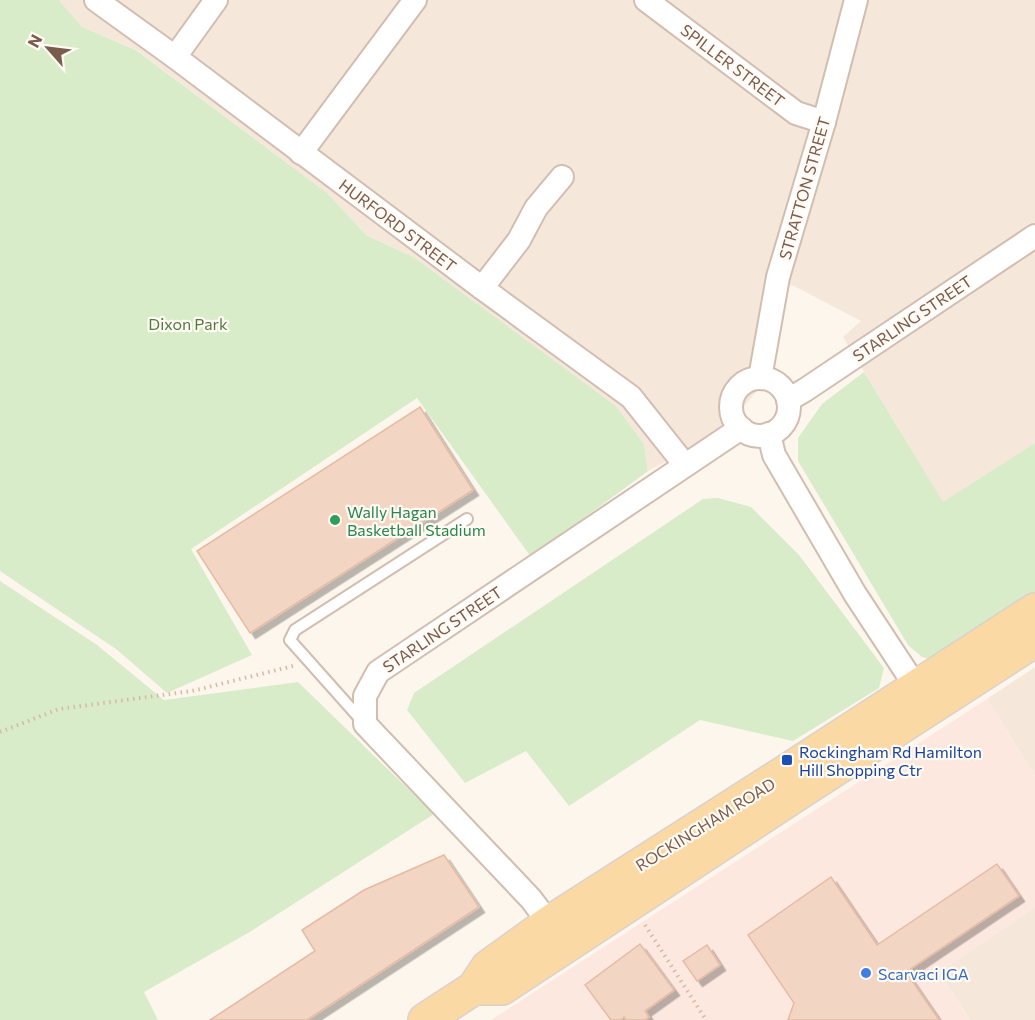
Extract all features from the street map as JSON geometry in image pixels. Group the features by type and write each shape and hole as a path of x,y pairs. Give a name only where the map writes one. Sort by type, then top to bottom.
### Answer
{"main road":[{"name":"ROCKINGHAM ROAD","path":"425,1020 474,987 502,988 557,934 923,698 1035,610"},
{"name":"ROCKINGHAM ROAD","path":"923,698 1035,640"}],"street":[{"name":"HURFORD STREET","path":"96,0 631,397 685,465"},
{"path":"175,57 216,0"},
{"path":"301,153 415,0"},
{"name":"SPILLER STREET","path":"646,0 796,113 824,122"},
{"name":"STRATTON STREET","path":"760,378 778,277 824,122 856,0"},
{"path":"482,288 519,240 536,208 562,177"},
{"name":"STARLING STREET","path":"788,400 1035,236"},
{"path":"760,378 770,379 785,391 789,408 787,417 777,430 759,435 741,428 735,420 732,401 742,384 760,378"},
{"name":"STARLING STREET","path":"365,724 365,696 378,672 741,428"},
{"path":"769,434 779,465 855,594 923,698"},
{"path":"365,724 531,899 557,934"}],"lane":[{"path":"365,724 290,640 295,630 467,519"}],"path":[{"path":"0,732 59,709 192,691 286,669 308,660"},
{"path":"644,924 706,1020"}],"shaded area":[{"path":"59,0 1035,0 1035,443 943,503 843,337 861,321 794,286 781,284 772,373 724,430 648,471 644,444 616,406 415,258 366,235 327,193 137,50 82,27"},
{"path":"1035,667 1035,776 987,699"},
{"path":"987,699 1035,776 1035,907 939,972 970,1020 491,1020"},
{"path":"1035,907 1035,1020 970,1020 939,972"}],"green space":[{"name":"Dixon Park","path":"0,0 59,0 82,27 136,50 327,193 366,235 415,258 616,406 644,444 648,471 531,557 417,398 191,549 252,655 167,693 116,649 0,571"},
{"path":"864,372 943,502 1035,443 1035,598 939,661 922,657 908,645 798,461 798,438 822,404"},
{"path":"718,498 751,507 799,555 884,668 879,688 793,741 700,720 569,806 526,751 465,783 407,710 414,693 703,499"},
{"path":"0,581 97,645 164,700 298,682 434,814 248,933 144,992 158,1020 0,1020"}],"building":[{"name":"Wally Hagan Basketball Stadium","path":"420,407 473,490 250,633 197,551"},
{"path":"444,855 479,907 307,1020 210,1020 315,951 302,930 364,890"},
{"path":"997,864 1019,896 906,972 939,1020 788,1020 794,1003 748,935 831,877 877,945"},
{"path":"640,944 674,990 645,1011 649,1017 645,1020 626,1020 624,1017 621,1020 611,1020 585,985"},
{"path":"707,945 720,965 697,981 683,961"}],"place":[{"name":"Wally Hagan Basketball Stadium","path":"335,520"},
{"name":"Rockingham Rd Hamilton Hill Shopping Ctr","path":"787,760"},
{"name":"Scarvaci IGA","path":"866,973"}]}
